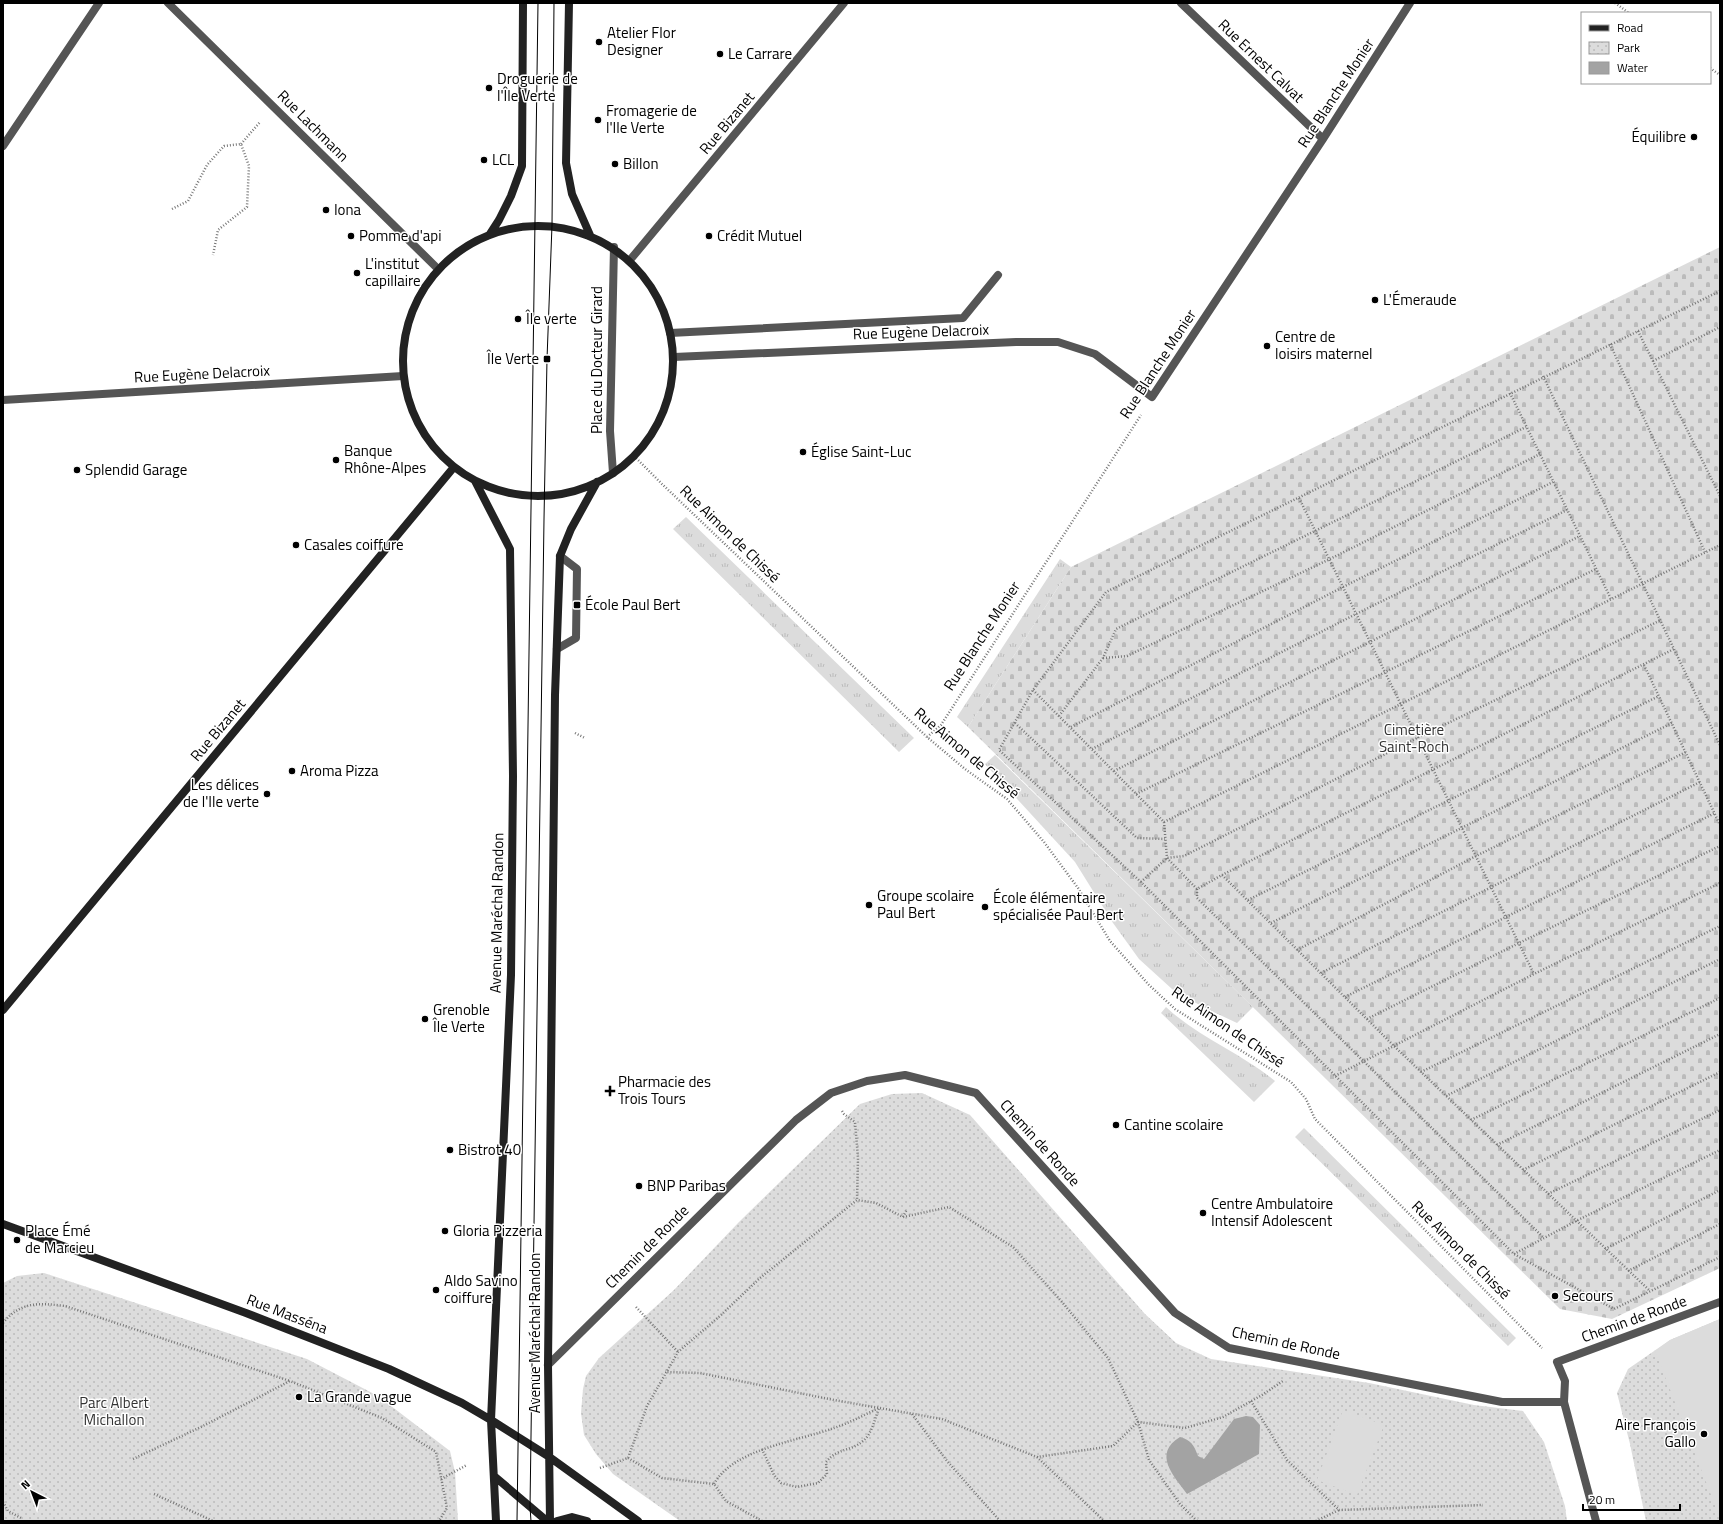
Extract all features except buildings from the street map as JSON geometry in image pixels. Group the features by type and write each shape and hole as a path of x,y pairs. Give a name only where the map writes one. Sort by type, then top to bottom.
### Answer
{"street":[{"path":"3,146 99,3"},
{"name":"Rue Lachmann","path":"168,3 437,268"},
{"path":"490,234 511,196 522,166 523,3"},
{"path":"569,3 566,163 572,194 590,235"},
{"name":"Rue Bizanet","path":"630,260 844,3"},
{"name":"Rue Ernest Calvat","path":"1181,3 1323,139"},
{"name":"Rue Blanche Monier","path":"1152,397 1323,139 1410,3"},
{"path":"534,225 552,225 590,235 614,247 630,260 653,288 668,321 674,357 671,390 659,421 634,456 613,473 597,482 562,494 545,496 531,496 504,491 475,481 454,468 434,449 419,427 409,402 403,376 405,336 417,299 437,268 463,247 490,234 534,225"},
{"name":"Place du Docteur Girard","path":"613,473 610,431 614,247"},
{"path":"670,333 962,318 998,275"},
{"name":"Rue Eugène Delacroix","path":"674,357 1016,342 1058,342 1095,354 1152,397"},
{"name":"Rue Eugène Delacroix","path":"3,400 403,376"},
{"name":"Rue Bizanet","path":"3,1010 454,468"},
{"name":"Avenue Maréchal Randon","path":"475,481 510,550 513,776 511,975 491,1420 496,1521"},
{"name":"Avenue Maréchal Randon","path":"548,1521 548,1365 555,711 560,556 571,528 597,482"},
{"path":"557,649 576,638 577,569 560,556"},
{"name":"Chemin de Ronde","path":"548,1365 796,1120 831,1093 867,1081 905,1075 976,1093 1175,1313 1229,1348 1502,1402 1564,1402"},
{"name":"Rue Masséna","path":"3,1224 246,1313 382,1366 462,1403 548,1456 638,1521"},
{"name":"Chemin de Ronde","path":"1557,1362 1720,1302"},
{"path":"1557,1362 1565,1382 1564,1402 1596,1521"},
{"path":"494,1476 548,1521"},
{"path":"557,1521 572,1517 587,1521"}],"path":[{"path":"1615,3 1628,12"},
{"path":"1711,69 1720,75"},
{"path":"172,209 188,201 207,165 224,146 241,144 253,130"},
{"path":"213,255 218,230 247,207 248,166 241,144"},
{"path":"1720,291 1106,592 1033,690 1000,750 1141,882 1514,1254 1614,1309 1720,1258"},
{"path":"1653,361 1720,327"},
{"path":"1638,331 1720,496"},
{"path":"1610,344 1705,552"},
{"path":"1544,376 1720,745"},
{"path":"1510,393 1611,599"},
{"name":"Rue Blanche Monier","path":"927,737 941,726 1152,397"},
{"path":"1059,716 1103,658 1116,629 1526,427"},
{"path":"1103,658 1128,656 1330,559 1540,454"},
{"name":"Rue Aimon de Chissé","path":"634,456 667,490 927,737 965,769 1007,799 1044,842 1078,888 1110,941 1149,986 1175,1009 1291,1082 1306,1098 1315,1119 1557,1362"},
{"path":"1070,728 1343,586 1553,482"},
{"path":"1299,498 1534,974"},
{"path":"1092,749 1356,614 1567,510"},
{"path":"1114,771 1580,536"},
{"path":"1164,822 1720,545"},
{"path":"1136,794 1596,570"},
{"path":"1141,882 1167,858 1184,856 1417,738 1661,620"},
{"path":"1197,888 1674,649"},
{"path":"1644,665 1720,825"},
{"path":"1033,690 1164,822 1167,858 1197,888 1197,898 1544,1238"},
{"path":"1248,900 1659,696"},
{"path":"1015,723 1137,838 1165,839"},
{"path":"1271,923 1672,723"},
{"path":"1297,950 1476,856 1686,752"},
{"path":"1321,973 1700,782"},
{"path":"1345,997 1714,814"},
{"path":"1368,1019 1519,943 1720,846"},
{"path":"1222,875 1394,1046 1650,1292"},
{"path":"1335,1076 1534,974 1720,883"},
{"path":"1421,1072 1720,926"},
{"path":"1446,1096 1720,959"},
{"path":"1471,1120 1720,998"},
{"path":"1497,1145 1720,1034"},
{"path":"1523,1170 1720,1072"},
{"path":"831,1093 844,1114 855,1122 858,1158 857,1200"},
{"path":"1548,1194 1720,1110"},
{"path":"1514,1254 1576,1221 1720,1150"},
{"path":"1605,1249 1720,1190"},
{"path":"595,1470 628,1458 647,1406 665,1372 678,1352 721,1315 760,1278 857,1200 876,1203 903,1217 949,1207 1013,1247 1062,1302 1108,1358 1138,1422 1150,1460 1180,1504 1197,1521"},
{"path":"903,1217 907,1209"},
{"path":"1628,1271 1720,1224"},
{"path":"621,1292 678,1352"},
{"path":"3,1323 9,1315 26,1305 42,1303 65,1306 290,1381 382,1418 436,1452 447,1508 439,1521"},
{"path":"1138,1422 1185,1428 1223,1417 1287,1378 1298,1362"},
{"path":"665,1372 700,1374 942,1419 1037,1457 1104,1521"},
{"path":"133,1459 203,1426 290,1381"},
{"path":"1251,1401 1287,1460 1339,1510"},
{"path":"762,1450 774,1475 782,1483 797,1487 818,1483 827,1474 826,1462 833,1454 854,1446 863,1441 868,1435 879,1408"},
{"path":"714,1484 720,1474 732,1465 762,1450 835,1428 879,1408"},
{"path":"912,1413 947,1461 1000,1521"},
{"path":"1037,1457 1113,1446 1138,1422"},
{"path":"628,1458 662,1478 714,1484 726,1501 762,1521"},
{"path":"441,1480 467,1465"},
{"path":"154,1494 213,1521"},
{"path":"3,1502 8,1511 21,1518"},
{"path":"1316,1521 1339,1510 1483,1505"}],"green space":[{"name":"Cimetière Saint-Roch","path":"1720,247 1720,1268 1612,1319 1560,1309 968,727 1071,567"},
{"path":"686,517 914,738 899,752 673,529"},
{"path":"1060,559 1071,567 968,727 957,717"},
{"path":"995,755 1253,1007 1237,1023 1203,1007 1172,989 1139,959 1113,923 1075,862 985,764"},
{"path":"1166,1007 1178,1018 1262,1071 1275,1081 1254,1102 1161,1013"},
{"path":"922,1093 970,1115 1145,1314 1176,1343 1211,1359 1369,1383 1474,1405 1523,1411 1544,1442 1565,1506 1567,1521 680,1521 613,1474 596,1454 584,1435 581,1413 583,1389 586,1376 599,1358 674,1290 739,1222 860,1104 892,1094"},
{"path":"1304,1128 1516,1338 1508,1346 1295,1137"},
{"name":"Parc Albert Michallon","path":"44,1273 307,1359 378,1396 450,1451 455,1472 458,1521 3,1521 3,1283 17,1276"},
{"path":"1720,1319 1720,1521 1646,1521 1630,1444 1617,1393 1628,1369 1670,1340"},
{"name":"Aire François Gallo","path":"1720,1319 1720,1518 1655,1351 1670,1340"},
{"path":"1343,1410 1384,1425 1357,1495 1317,1480"}],"water":[{"path":"1246,1416 1253,1417 1260,1425 1259,1454 1187,1494 1176,1480 1168,1465 1166,1458 1167,1451 1172,1444 1180,1437 1187,1440 1193,1446 1198,1456 1204,1459 1234,1419"}],"tram line":[{"path":"517,1521 538,3"},
{"path":"531,1521 544,519 547,359 552,225 554,3"}],"place":[{"name":"Atelier Flor Designer","path":"599,42"},
{"name":"Le Carrare","path":"720,54"},
{"name":"Droguerie de l'Île Verte","path":"489,88"},
{"name":"Fromagerie de l'Ile Verte","path":"598,120"},
{"name":"Équilibre","path":"1694,137"},
{"name":"LCL","path":"484,160"},
{"name":"Billon","path":"615,164"},
{"name":"Iona","path":"326,210"},
{"name":"Pomme d'api","path":"351,236"},
{"name":"Crédit Mutuel","path":"709,236"},
{"name":"L'institut capillaire","path":"357,273"},
{"name":"L'Émeraude","path":"1375,300"},
{"name":"Île verte","path":"518,319"},
{"name":"Centre de loisirs maternel","path":"1267,346"},
{"name":"Île Verte","path":"547,359"},
{"name":"Église Saint-Luc","path":"803,452"},
{"name":"Banque Rhône-Alpes","path":"336,460"},
{"name":"Splendid Garage","path":"77,470"},
{"name":"Casales coiffure","path":"296,545"},
{"name":"École Paul Bert","path":"577,605"},
{"name":"Aroma Pizza","path":"292,771"},
{"name":"Les délices de l'Ile verte","path":"267,794"},
{"name":"Groupe scolaire Paul Bert","path":"869,905"},
{"name":"École élémentaire spécialisée Paul Bert","path":"985,907"},
{"name":"Grenoble Île Verte","path":"425,1019"},
{"name":"Pharmacie des Trois Tours","path":"610,1091"},
{"name":"Cantine scolaire","path":"1116,1125"},
{"name":"Bistrot 40","path":"450,1150"},
{"name":"BNP Paribas","path":"639,1186"},
{"name":"Centre Ambulatoire Intensif Adolescent","path":"1203,1213"},
{"name":"Gloria Pizzeria","path":"445,1231"},
{"name":"Place Émé de Marcieu","path":"17,1240"},
{"name":"Aldo Savino coiffure","path":"436,1290"},
{"name":"Secours","path":"1555,1296"},
{"name":"La Grande vague","path":"299,1397"},
{"name":"Aire François Gallo","path":"1704,1434"}]}
